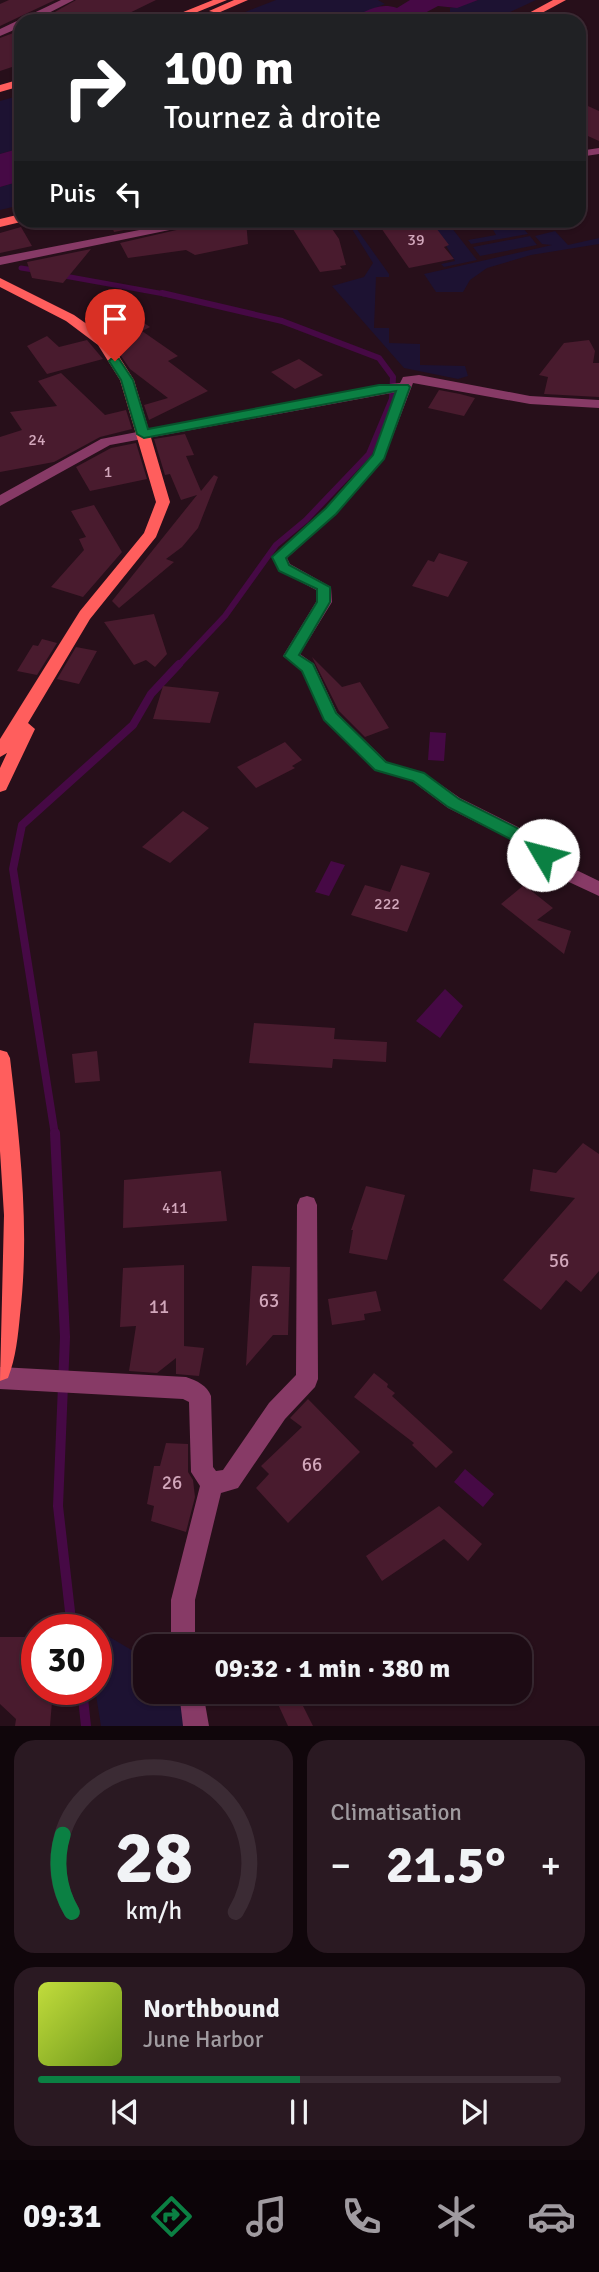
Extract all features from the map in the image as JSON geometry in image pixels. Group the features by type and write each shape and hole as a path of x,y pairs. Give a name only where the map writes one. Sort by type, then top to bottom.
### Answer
{"main road":[{"path":"185,14 222,0"},
{"path":"206,14 243,0"},
{"path":"533,14 561,0"},
{"path":"0,282 70,318 103,342 127,380 163,502 160,519 85,615 50,675 0,751"},
{"path":"0,786 39,709 50,675"},
{"path":"0,1058 11,1144 16,1222 15,1286 0,1370"}],"street":[{"path":"40,14 69,0"},
{"path":"3,259 169,228"},
{"path":"599,404 510,400 419,379 408,380 379,456 331,511 279,557 284,568 323,587 324,602 291,656 307,668 330,716 381,766 418,777 453,803 524,838 562,872 599,889"},
{"path":"0,501 106,442 379,388 404,387"},
{"path":"212,1483 230,1480 277,1411 307,1379 307,1205"},
{"path":"0,1378 186,1388 200,1396 202,1472 212,1483"},
{"path":"183,1634 183,1600 212,1483"},
{"path":"193,1704 196,1726"}],"shaded area":[{"path":"276,0 378,0 385,4 360,14 240,14"},
{"path":"410,0 478,0 457,8 438,6 423,14 360,14 382,6 397,8"},
{"path":"478,0 536,0 506,14 452,14 450,8"},
{"path":"14,97 14,150 0,154 0,101"},
{"path":"14,150 14,183 0,187 0,154"},
{"path":"14,183 14,207 0,210 0,187"},
{"path":"351,228 356,228 389,274 389,277 376,277 374,328 389,328 389,343 420,344 420,365 465,366 468,376 458,379 404,368 332,286 364,277 373,263"},
{"path":"452,228 477,260 444,267 441,264 455,261 437,230"},
{"path":"492,228 523,228 528,234 471,244 468,240 496,235"},
{"path":"555,231 568,245 599,238 599,244 531,255 487,268 470,280 463,292 436,292 424,274 552,245 542,244 535,236"},
{"path":"530,236 537,245 480,256 473,247"},
{"path":"430,732 446,733 444,761 428,760"},
{"path":"331,861 345,865 329,896 315,892"},
{"path":"445,989 463,1006 440,1038 416,1021"},
{"path":"465,1469 494,1494 483,1507 454,1482"},
{"path":"112,1638 133,1651 133,1704 182,1704 185,1726 101,1726 98,1705 112,1705"}],"building":[{"path":"9,0 55,0 25,14 14,14 14,19 0,26 0,4"},
{"path":"76,0 156,0 127,14 51,14"},
{"path":"14,33 14,66 0,71 0,38"},
{"path":"586,105 599,111 599,141 586,135"},
{"path":"22,228 32,246 0,253 0,233"},
{"path":"112,228 134,228 114,232"},
{"path":"185,228 247,228 248,244 195,255 186,250 128,258 120,243"},
{"path":"292,228 331,228 339,239 346,265 340,266 342,269 320,272"},
{"path":"381,228 436,228 449,245 444,247 454,259 409,268"},
{"path":"91,249 63,283 32,278 27,262"},
{"path":"116,304 150,327 142,331 178,356 168,361 208,391 149,420 144,405 168,398 130,369 106,334 111,333 88,318"},
{"path":"47,336 59,347 87,340 103,359 47,374 27,346"},
{"path":"589,340 595,351 593,363 599,363 599,397 544,394 548,377 539,375 564,343"},
{"path":"299,359 323,375 295,389 271,372"},
{"path":"61,373 105,415 126,410 132,429 100,437 54,462 0,472 0,437 22,430 10,412 57,406 38,381"},
{"path":"439,390 475,398 464,416 428,408"},
{"path":"185,434 194,455 186,456 201,491 214,475 218,477 198,528 182,547 166,559 174,562 119,608 112,601 197,495 181,500 170,474 165,475 154,439"},
{"path":"136,443 147,479 90,491 76,467 111,448"},
{"path":"94,505 122,552 83,597 51,587 84,550 79,539 86,537 71,511"},
{"path":"439,553 468,562 448,597 412,586 428,560 434,562"},
{"path":"154,614 167,654 155,667 146,660 134,665 104,622"},
{"path":"42,639 57,643 37,675 17,671 33,645 38,646"},
{"path":"76,647 97,651 79,684 57,679"},
{"path":"312,657 342,687 360,682 389,728 365,737 339,711"},
{"path":"163,686 219,692 210,723 153,719"},
{"path":"285,742 302,760 292,766 295,768 256,788 237,767"},
{"path":"183,811 209,828 170,863 142,847"},
{"path":"401,865 430,873 407,932 351,915 365,885 390,892"},
{"path":"524,885 553,908 537,920 571,931 564,954 501,904"},
{"path":"254,1023 335,1028 334,1039 387,1042 386,1062 333,1059 332,1068 249,1063"},
{"path":"97,1051 100,1081 75,1083 72,1054"},
{"path":"583,1143 599,1154 599,1271 581,1292 566,1280 541,1310 503,1280 575,1198 530,1191 533,1169 556,1173"},
{"path":"221,1171 227,1221 123,1228 124,1180"},
{"path":"366,1186 405,1195 387,1260 349,1253 351,1230"},
{"path":"184,1265 184,1346 204,1348 199,1376 176,1374 176,1358 157,1373 129,1371 136,1326 120,1327 123,1268"},
{"path":"252,1266 290,1267 288,1335 273,1335 246,1366"},
{"path":"376,1291 381,1311 364,1314 365,1320 332,1325 328,1299"},
{"path":"374,1373 388,1384 387,1387 395,1393 392,1396 453,1452 436,1468 412,1445 414,1443 354,1397"},
{"path":"308,1399 360,1452 288,1523 256,1488 269,1474 261,1466 302,1427 290,1418"},
{"path":"166,1443 188,1444 188,1472 193,1480 195,1497 186,1532 151,1521 154,1506 147,1504 154,1466 160,1466"},
{"path":"439,1506 482,1544 468,1561 444,1539 382,1581 366,1556"},
{"path":"0,1637 21,1637 21,1705 52,1705 50,1726 15,1726 16,1719 0,1704"},
{"path":"278,1704 302,1704 313,1726 288,1726"}],"waterway":[{"path":"21,268 40,271"},
{"path":"59,275 170,295"},
{"path":"162,293 282,321 379,358 393,377 392,399 369,454 306,520 276,545 225,616 178,666"},
{"path":"55,1135 13,869 22,825 133,725 151,694 179,664"},
{"path":"55,1133 65,1337 58,1506 70,1614"},
{"path":"84,1705 86,1726"}],"route":[{"path":"115,361 127,380 139,411 144,434 379,388 404,387 379,456 331,511 279,557 284,568 323,587 324,602 291,656 307,668 330,716 381,766 418,777 453,803 524,838 543,855"}]}
